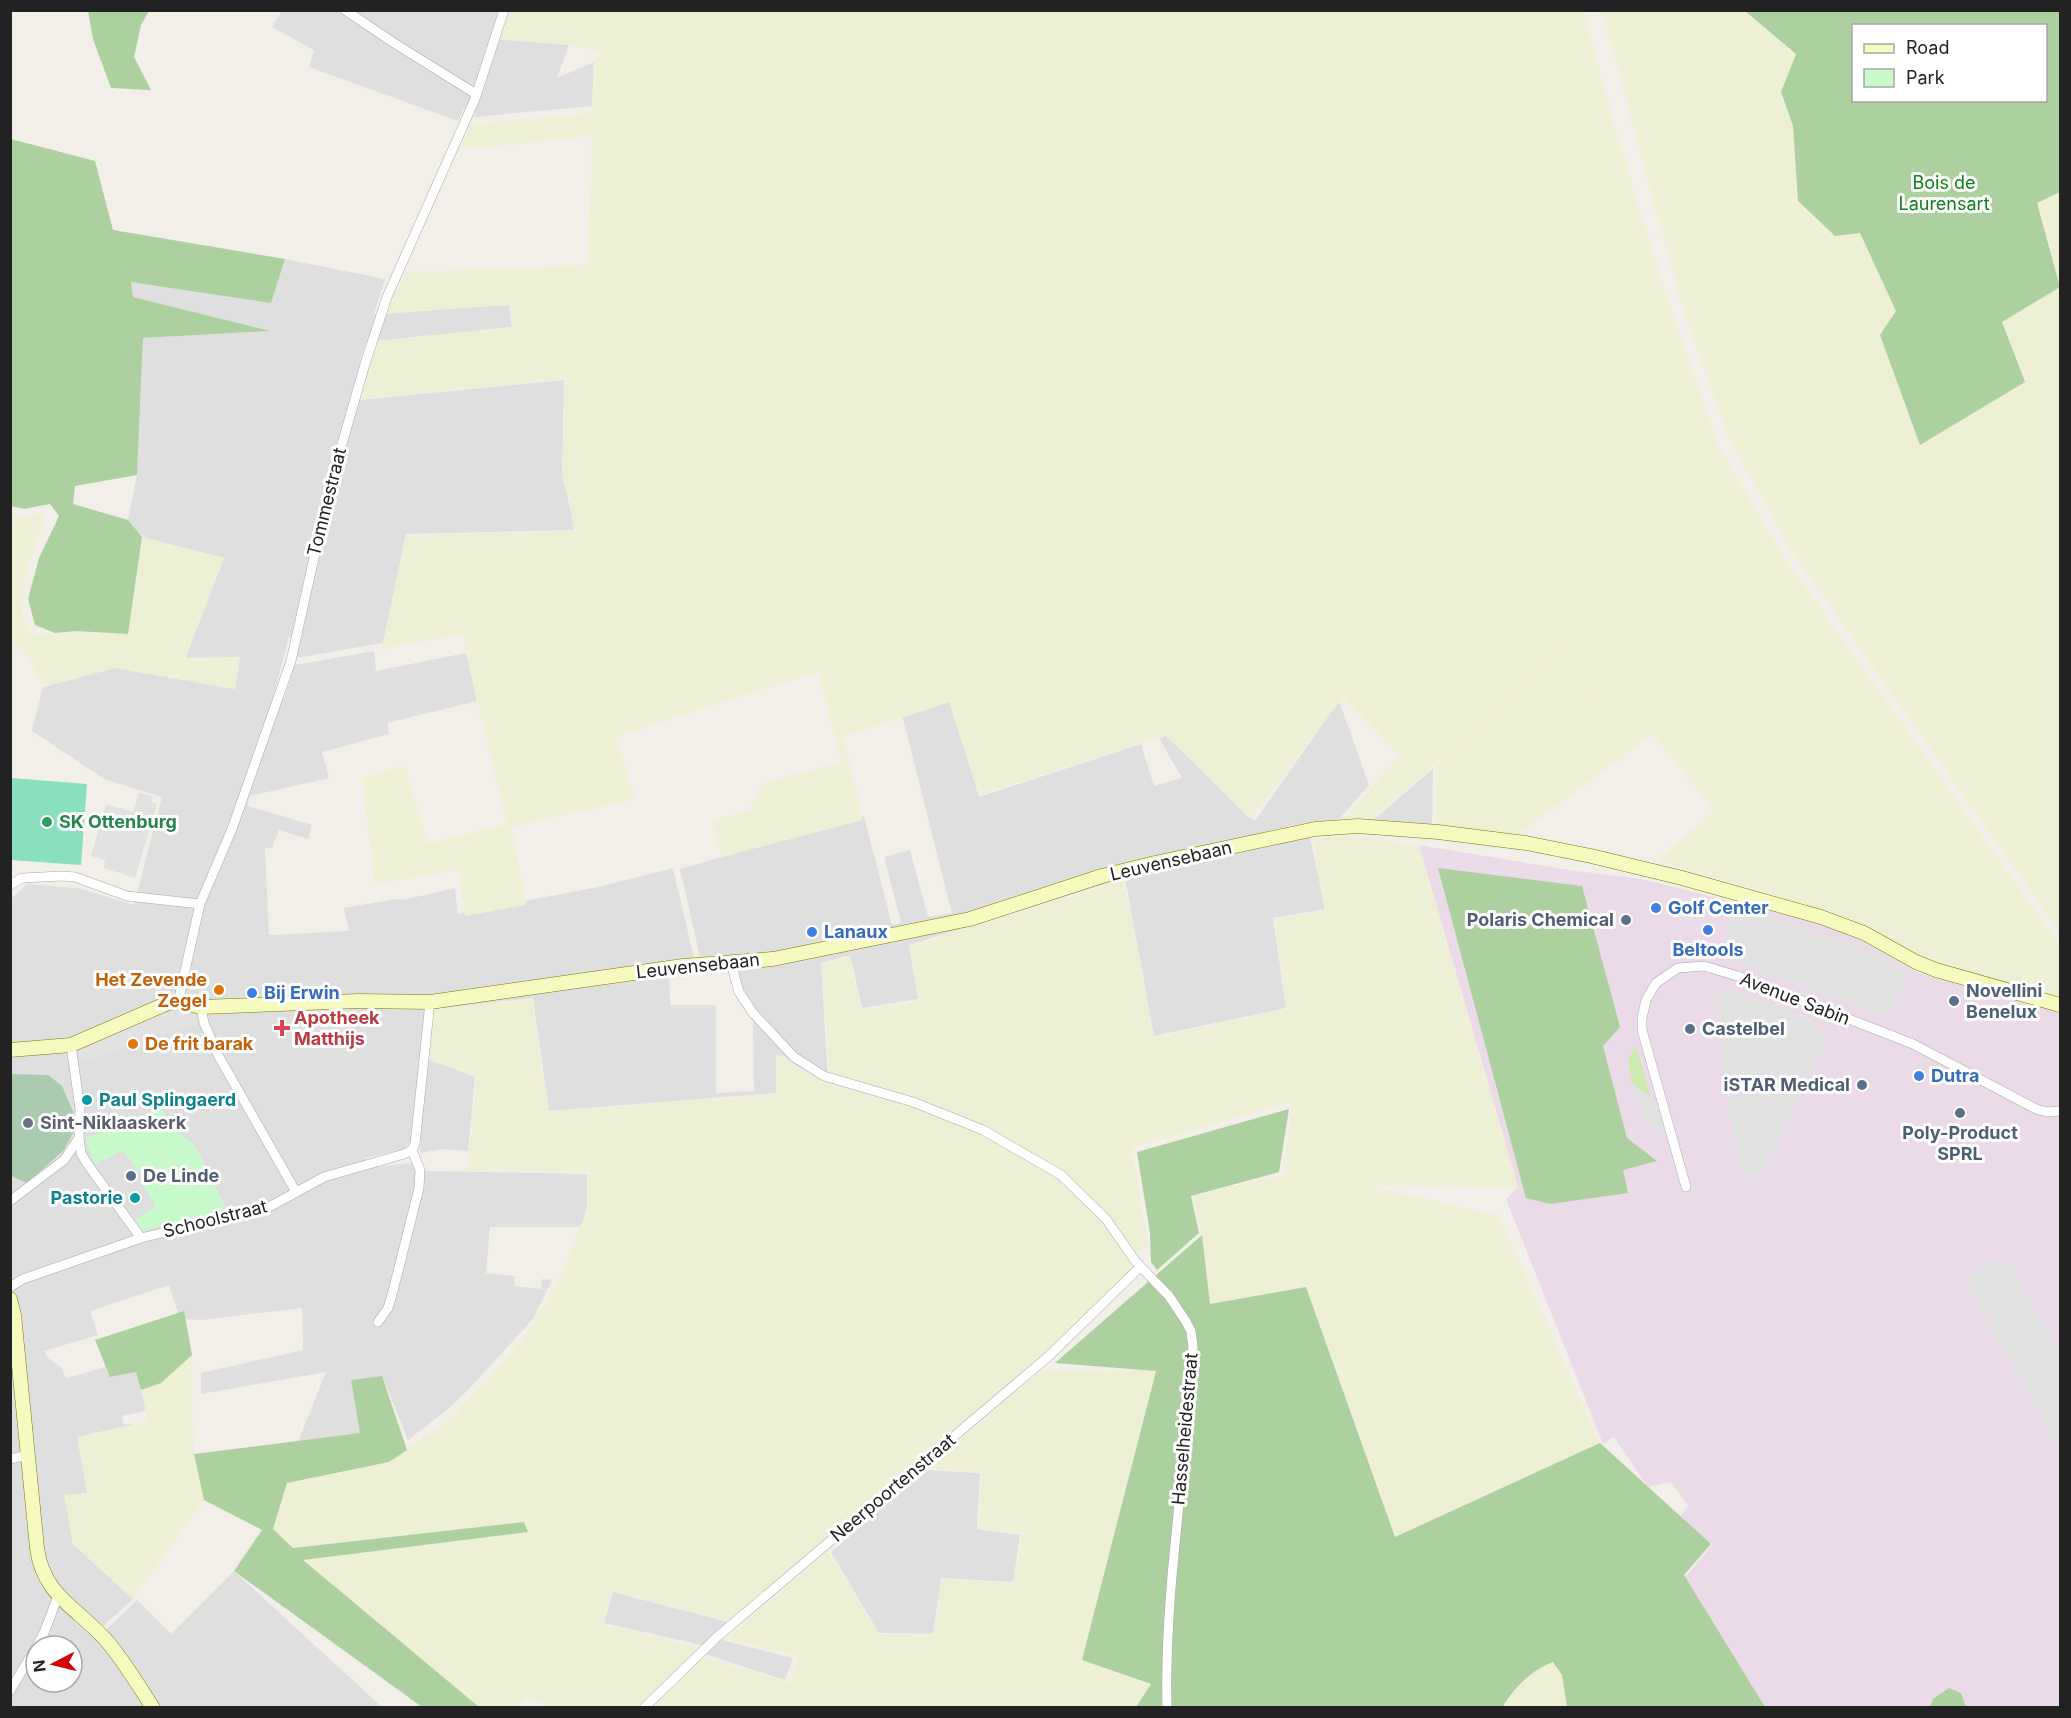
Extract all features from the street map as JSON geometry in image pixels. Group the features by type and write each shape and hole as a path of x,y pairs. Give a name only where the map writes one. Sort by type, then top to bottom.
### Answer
{"street":[{"path":"345,10 476,94"},
{"name":"Tommestraat","path":"178,1002 200,904 229,838 291,661 330,486 387,297 476,94 504,10"},
{"name":"Leuvensebaan","path":"10,1050 71,1045 168,1003 178,1002 201,1007 359,1001 430,1002 683,966 773,959 970,919 1102,876 1302,831 1337,826 1438,832 1562,849 1682,878 1821,917 1864,933 1900,954 1936,970 2061,1005"},
{"path":"10,885 22,878 75,877 127,896 200,904"},
{"name":"Hasselheidestraat","path":"731,963 739,992 753,1013 794,1057 824,1076 913,1102 983,1130 1061,1175 1106,1219 1140,1267 1169,1296 1185,1320 1191,1331 1193,1347 1171,1590 1166,1675 1167,1707"},
{"name":"Avenue Sabin","path":"1686,1187 1642,1030 1642,1018 1647,1000 1656,983 1677,968 1704,966 1744,978 1914,1044 2036,1109 2047,1112 2061,1111"},
{"path":"378,1322 392,1295 419,1188 420,1170 412,1150 415,1144 430,1002"},
{"path":"201,1007 204,1023 218,1055 296,1192"},
{"path":"71,1045 80,1109 81,1153 141,1238"},
{"path":"10,1201 64,1160 79,1138"},
{"name":"Schoolstraat","path":"10,1287 23,1279 141,1238 269,1207 324,1177 412,1150"},
{"path":"64,1160 77,1159 86,1162"},
{"name":"Neerpoortenstraat","path":"644,1707 717,1637 1050,1354 1140,1267"},
{"path":"10,1299 14,1315 39,1561 48,1583 58,1596 105,1639 153,1707"},
{"path":"10,1459 28,1455"},
{"path":"43,1634 58,1596"},
{"path":"10,1691 24,1667"}],"shaded area":[{"path":"278,11 499,11 491,39 569,45 557,78 594,62 592,106 474,117 476,113 464,108 458,121 309,67 314,50 272,27 281,13"},
{"path":"285,259 385,279 374,314 509,305 512,327 366,342 349,401 564,380 562,475 574,530 406,534 383,643 296,658 301,639 289,637 273,697 284,699 295,665 374,651 376,671 466,653 477,701 387,723 389,734 322,752 329,778 249,796 248,806 312,825 308,839 279,830 272,848 265,848 269,935 349,931 344,908 396,899 403,900 455,888 458,914 598,887 673,868 694,958 663,961 669,973 670,1005 716,1005 716,1093 754,1091 753,1023 759,1015 723,955 700,957 680,869 864,816 892,925 901,923 884,857 910,850 928,917 952,913 901,711 948,696 979,797 1141,744 1154,786 1182,778 1159,738 1166,736 1255,821 1339,701 1369,785 1339,819 1294,825 1257,834 1261,848 1310,837 1325,909 1273,918 1286,1008 1154,1036 1125,878 909,945 918,999 862,1008 850,955 821,963 828,1081 798,1067 784,1056 776,1055 776,1093 549,1111 533,998 433,1009 428,1059 475,1077 468,1151 443,1149 420,1153 421,1140 412,1139 404,1149 365,1158 372,1167 414,1163 428,1171 587,1174 587,1208 581,1227 490,1227 486,1273 515,1276 514,1286 541,1289 542,1279 552,1280 533,1319 467,1391 447,1410 408,1440 382,1376 361,1433 290,1462 326,1372 201,1394 201,1373 303,1350 302,1308 202,1320 180,1319 169,1285 90,1311 98,1335 44,1351 48,1358 61,1367 66,1378 106,1367 110,1377 136,1372 141,1390 154,1409 122,1416 124,1425 132,1423 132,1425 78,1437 87,1493 65,1495 73,1544 133,1599 102,1627 72,1600 63,1610 74,1617 109,1654 105,1631 137,1600 171,1634 234,1571 382,1707 11,1707 10,896 14,897 27,884 78,888 134,905 162,797 104,779 32,731 43,687 115,668 235,689 185,659 224,558 142,537 128,520 137,475 143,338 268,331 133,297 131,281 271,303"},
{"path":"1433,769 1432,830 1370,823 1373,820"},
{"path":"139,793 153,796 151,802 157,804 135,878 104,868 105,860 91,856 106,804 133,812"},
{"path":"1419,845 1569,870 1640,879 1837,927 1921,974 2060,1013 2060,1707 1765,1707 1683,1580 1713,1544 1674,1524 1688,1506 1671,1482 1648,1487 1614,1437 1603,1444 1506,1199 1518,1187"},
{"path":"1733,905 1847,942 1887,958 1908,971 1896,1008 1889,1008 1886,1016 1875,1013 1723,958"},
{"path":"1729,988 1819,1021 1816,1029 1830,1036 1767,1167 1758,1177 1748,1178 1737,1166 1714,992"},
{"path":"164,1013 195,1014 199,1024 76,1064 75,1051"},
{"path":"1632,1083 1658,1103 1669,1140 1642,1119"},
{"path":"2000,1257 2004,1264 2009,1261 2060,1353 2060,1440 2059,1438 2053,1441 1967,1284 1972,1281 1969,1274"},
{"path":"927,1470 980,1473 977,1529 1020,1535 1013,1582 941,1578 933,1634 879,1633 831,1552"},
{"path":"613,1592 732,1623 714,1638 793,1658 785,1680 705,1654 710,1647 604,1623"}],"green space":[{"path":"88,11 149,11 141,25 134,57 151,90 111,88 93,39"},
{"path":"510,11 1583,11 1619,141 1662,282 1720,449 1787,561 2060,945 2060,999 1924,963 1847,917 1657,860 1714,811 1653,734 1513,838 1436,829 1436,765 1563,653 1602,690 1563,651 1369,822 1344,819 1400,755 1343,697 1250,819 1166,735 979,795 949,702 844,737 863,820 722,857 712,820 750,810 763,782 842,763 819,672 616,736 635,799 512,827 526,905 465,916 459,870 375,884 362,778 405,765 428,844 507,824 463,634 382,649 406,536 575,531 563,477 565,379 360,399 378,341 513,327 510,304 385,314 407,272 588,265 592,136 459,150 471,124 592,113 594,62 602,51 569,45 500,39","holes":["1602,690 1603,691 1563,723"]},
{"path":"1602,11 1745,11 1796,54 1781,92 1793,126 1798,201 1835,236 1860,232 1896,311 2002,322 2060,287 2060,933 1790,549 1727,435 1681,302"},
{"name":"Bois de Laurensart","path":"1745,11 2060,11 2060,192 2037,203 2060,287 2002,322 2025,382 1920,445 1880,335 1896,311 1860,233 1835,236 1798,201 1793,126 1781,92 1796,54"},
{"path":"11,139 95,161 113,230 285,259 271,303 131,282 133,297 270,331 143,338 137,475 75,486 73,504 128,520 142,537 128,634 76,631 55,633 35,625 28,599 39,558 59,516 50,504 24,509 11,506"},
{"path":"2060,192 2060,287 2037,203"},
{"path":"42,513 45,518 24,578 22,615 33,635 76,631 128,633 142,537 224,558 185,658 240,657 235,689 115,668 43,687 29,658 11,638 11,517 17,519"},
{"name":"SK Ottenburg","path":"11,778 87,784 81,865 11,860"},
{"path":"1337,835 1419,845 1518,1187 1367,1185 1499,1216 1600,1443 1396,1538 1306,1288 1210,1304 1202,1235 1193,1196 1285,1174 1292,1102 1132,1148 1147,1245 1130,1258 1131,1279 732,1622 612,1591 603,1624 700,1648 640,1707 552,1707 526,1697 518,1707 479,1707 302,1560 527,1532 524,1522 292,1548 273,1529 287,1483 389,1462 455,1415 524,1337 556,1286 588,1208 588,1172 493,1168 468,1172 477,1076 430,1059 434,1010 532,999 548,1112 777,1094 777,1057 784,1057 798,1068 830,1082 822,964 849,957 861,1010 919,1001 910,946 1124,880 1154,1038 1287,1009 1275,919 1326,910 1313,841"},
{"path":"1438,868 1582,886 1620,1027 1603,1046 1627,1138 1657,1161 1623,1170 1628,1193 1550,1204 1526,1198"},
{"path":"1636,1046 1651,1097 1632,1083 1628,1060"},
{"path":"11,1074 48,1075 62,1086 77,1121 64,1150 27,1183 11,1176"},
{"path":"161,1108 169,1124 196,1147 227,1210 142,1231 135,1220 156,1206 141,1183 145,1179 123,1151 95,1164 85,1139"},
{"path":"1289,1109 1279,1172 1191,1196 1199,1233 1157,1270 1151,1262 1150,1233 1137,1152"},
{"path":"1202,1235 1210,1304 1306,1287 1395,1537 1600,1443 1711,1544 1684,1575 1765,1707 1567,1707 1562,1675 1553,1662 1538,1669 1524,1680 1503,1707 1136,1707 1151,1684 1082,1660 1156,1371 1055,1363"},
{"path":"184,1311 192,1355 161,1383 141,1390 136,1372 110,1377 95,1340"},
{"path":"192,1355 194,1454 204,1500 133,1599 73,1544 64,1495 87,1493 77,1437 148,1421 141,1390 161,1382"},
{"path":"1039,1370 1156,1371 1082,1660 1151,1684 1136,1707 655,1708 702,1657 790,1683 798,1656 726,1639 828,1551 879,1634 934,1635 942,1579 1014,1584 1022,1534 978,1528 982,1472 928,1469"},
{"path":"382,1376 407,1450 389,1462 287,1483 273,1529 293,1548 524,1522 528,1532 303,1560 479,1707 422,1707 234,1571 262,1530 204,1500 194,1454 360,1433 351,1380"},
{"path":"1553,1661 1562,1675 1567,1707 1504,1708 1509,1696 1541,1666"},
{"path":"1949,1688 1961,1693 1966,1707 1930,1707 1933,1699"}],"place":[{"name":"SK Ottenburg","path":"47,822"},
{"name":"Golf Center","path":"1656,908"},
{"name":"Polaris Chemical","path":"1626,920"},
{"name":"Beltools","path":"1708,930"},
{"name":"Lanaux","path":"812,932"},
{"name":"Het Zevende Zegel","path":"219,990"},
{"name":"Bij Erwin","path":"252,993"},
{"name":"Novellini Benelux","path":"1954,1001"},
{"name":"Apotheek Matthijs","path":"282,1028"},
{"name":"Castelbel","path":"1690,1029"},
{"name":"De frit barak","path":"133,1044"},
{"name":"Dutra","path":"1919,1076"},
{"name":"iSTAR Medical","path":"1862,1085"},
{"name":"Paul Splingaerd","path":"87,1100"},
{"name":"Poly-Product SPRL","path":"1960,1113"},
{"name":"Sint-Niklaaskerk","path":"28,1123"},
{"name":"De Linde","path":"131,1176"},
{"name":"Pastorie","path":"135,1198"}]}
